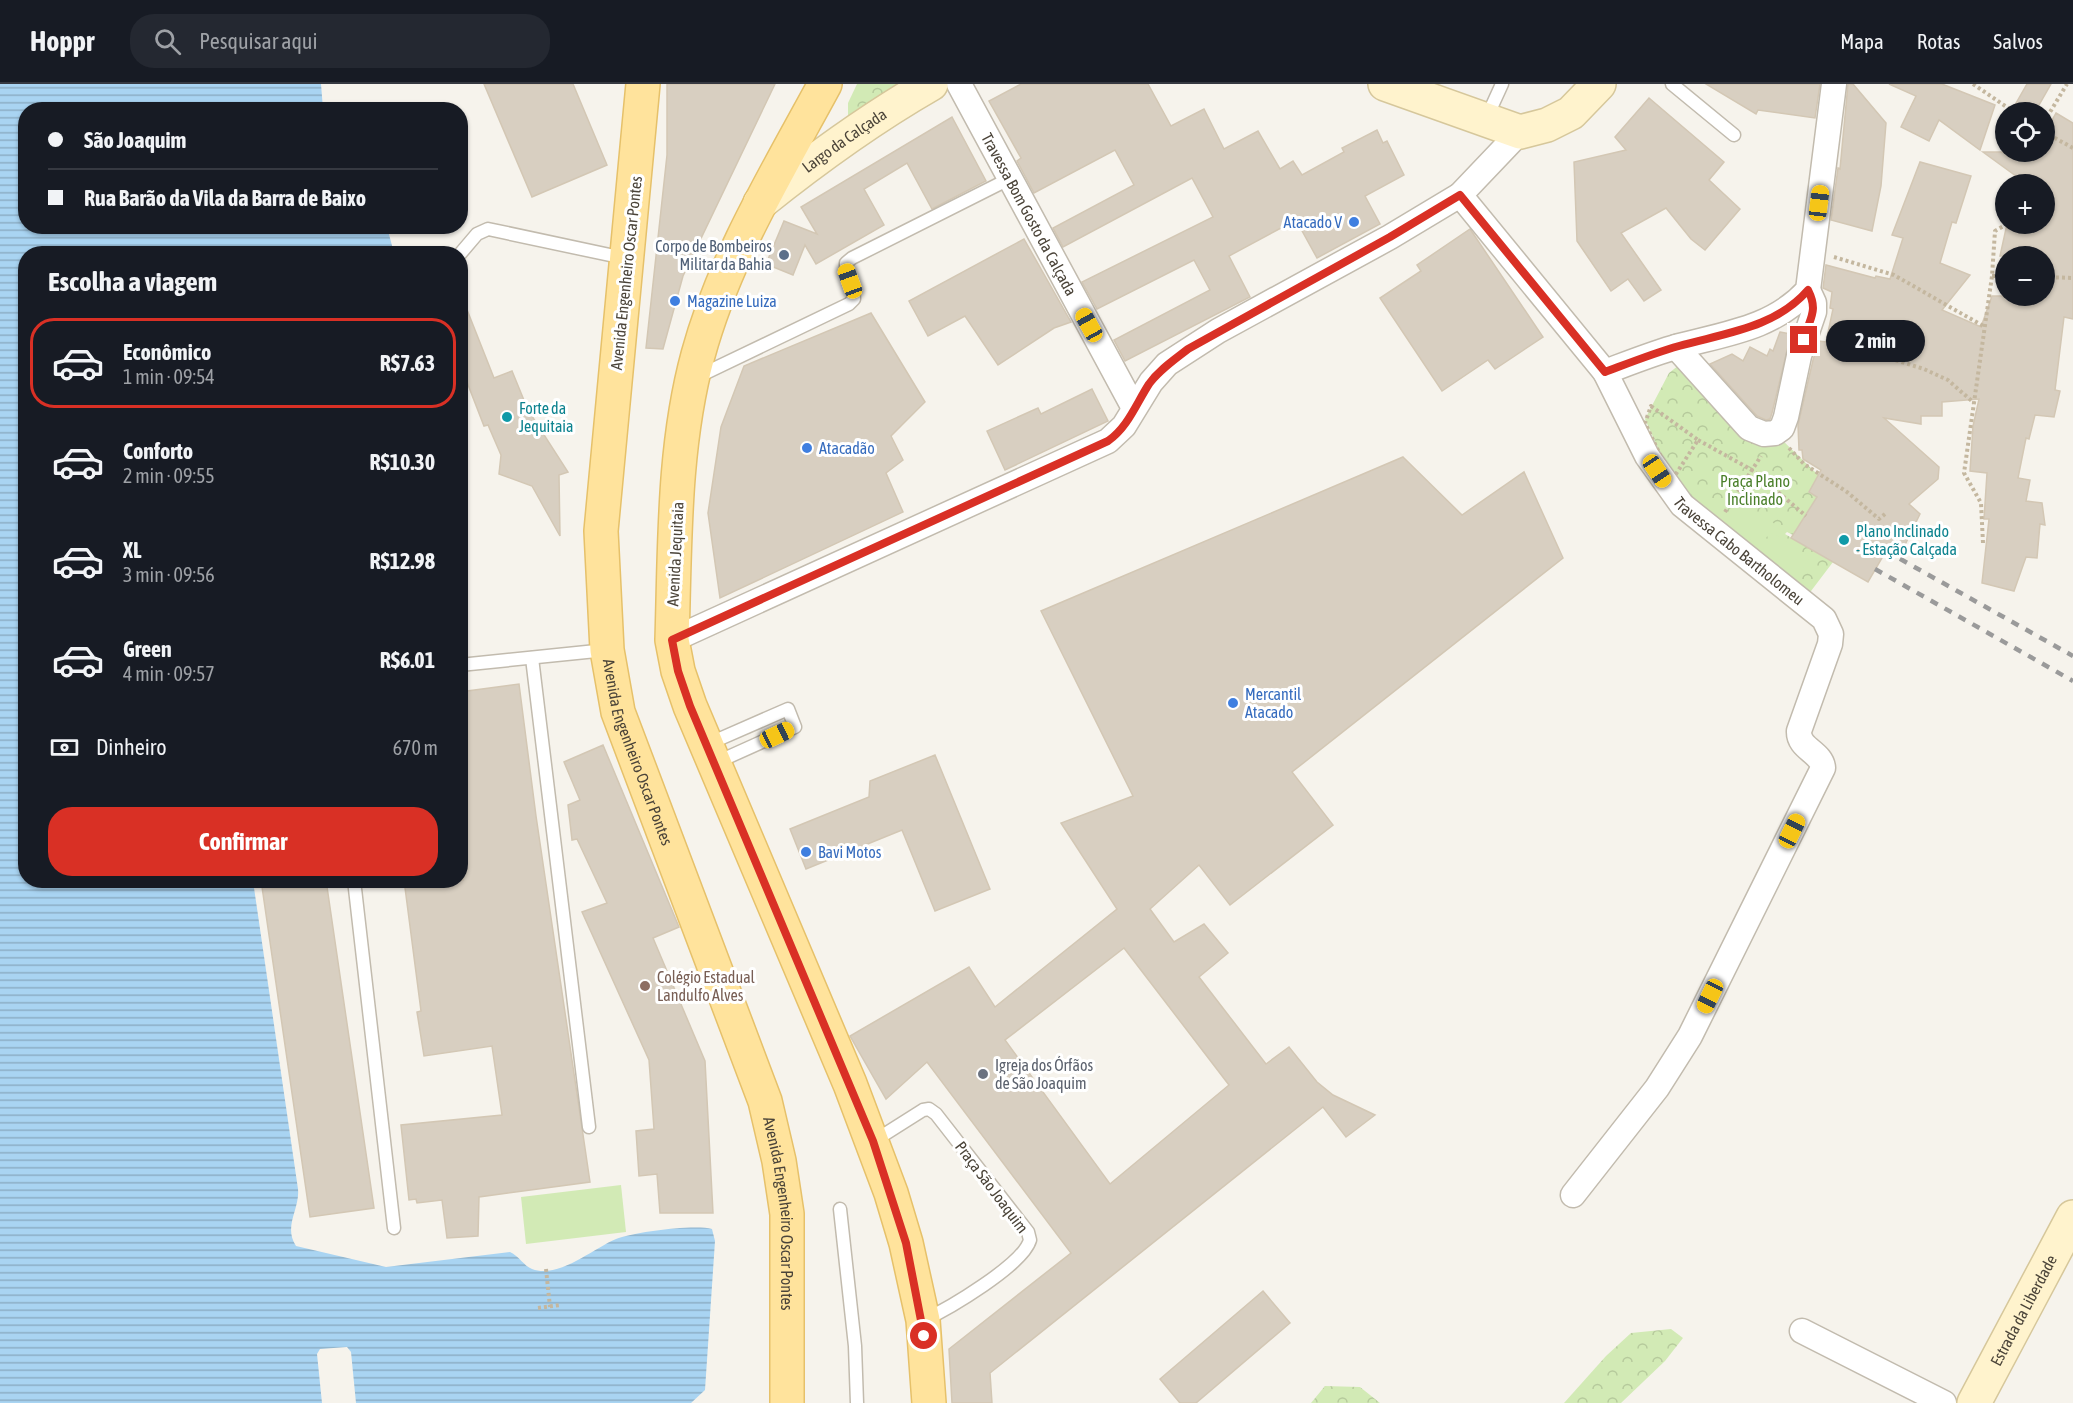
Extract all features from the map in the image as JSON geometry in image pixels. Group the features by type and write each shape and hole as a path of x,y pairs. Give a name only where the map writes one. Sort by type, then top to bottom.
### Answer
{"main road":[{"name":"Avenida Engenheiro Oscar Pontes","path":"643,84 601,531 607,650 618,712 753,1063 779,1161 787,1214 786,1402"},
{"name":"Avenida Jequitaia","path":"825,84 760,203 714,305 693,378 681,436 672,640 678,671 710,754 873,1141 906,1243 923,1320 929,1403"},
{"path":"1386,84 1520,132 1547,125 1571,113 1599,84"},
{"name":"Largo da Calçada","path":"760,203 815,159 913,89"},
{"name":"Estrada da Liberdade","path":"1974,1403 2073,1217"}],"street":[{"name":"Travessa Bom Gosto da Calçada","path":"959,84 1134,408"},
{"path":"1676,347 1749,428 1764,434 1775,433 1782,428 1806,331 1814,312 1814,303 1808,290 1834,84"},
{"path":"672,640 1108,441 1124,426 1150,382 1167,364 1188,349 1390,237 1460,195 1520,132"},
{"name":"Travessa Cabo Bartholomeu","path":"1460,195 1605,372 1647,456 1682,505 1824,619 1828,626 1830,644 1798,737 1821,760 1823,768 1690,1036 1657,1088 1573,1195"},
{"path":"1605,372 1676,347 1757,325 1795,304 1808,290"},
{"path":"1802,1331 1944,1403"}],"lane":[{"path":"1486,120 1502,84"},
{"path":"1672,84 1734,135"},
{"path":"693,378 849,304 854,300 854,293 846,270 846,263 852,258 1009,179"},
{"path":"467,246 477,234 488,229 628,259"},
{"path":"468,664 607,650"},
{"path":"532,658 589,1127"},
{"path":"788,709 795,727 710,754 788,709"},
{"path":"355,888 394,1228"},
{"name":"Praça São Joaquim","path":"873,1141 923,1110 929,1109 936,1114 1028,1232 1030,1240 1023,1251 979,1290 961,1302 923,1320"},
{"path":"840,1209 855,1346 857,1403"}],"path":[{"path":"1973,84 1999,102"},
{"path":"2055,104 2067,84"},
{"path":"2055,138 2073,148"},
{"path":"1983,543 1981,503 1964,473 1992,276 1995,231"},
{"path":"1813,250 1894,275 1985,327"},
{"path":"2055,277 2073,278"},
{"path":"1806,331 1924,369 1948,380 1974,403"},
{"path":"1698,440 1672,480 1645,423 1651,406 1698,440 1752,470 1806,516"},
{"path":"1713,531 1775,433 1804,464 1847,492 1879,519 1886,514"},
{"path":"546,1269 550,1306"},
{"path":"538,1308 560,1305"}],"green space":[{"path":"857,84 915,84 848,127 848,103"},
{"name":"Praça Plano Inclinado","path":"1679,365 1779,437 1816,473 1837,485 1820,495 1810,490 1817,497 1793,535 1787,532 1785,534 1833,562 1808,595 1690,504 1672,480 1645,419 1669,373"},
{"path":"1738,500 1775,524 1761,546 1724,521"},
{"path":"1773,533 1810,557 1796,579 1759,555"},
{"path":"621,1185 626,1232 526,1244 521,1197"},
{"path":"1671,1329 1683,1338 1665,1361 1621,1403 1564,1403 1606,1356 1631,1333"},
{"path":"1325,1386 1360,1387 1380,1403 1311,1403"}],"water":[{"path":"0,84 321,84 322,102 18,102 18,234 389,234 392,246 18,246 18,888 254,888 298,1189 291,1224 292,1239 296,1246 386,1267 510,1252 529,1268 542,1271 564,1267 624,1236 679,1228 712,1229 715,1241 705,1390 691,1403 356,1403 351,1352 347,1347 320,1349 317,1354 322,1403 0,1403"}],"building":[{"path":"484,84 573,84 607,165 532,197"},
{"path":"667,84 775,84 683,276 663,349 646,348 667,155"},
{"path":"1021,84 1148,84 1171,126 1204,109 1224,149 1258,131 1280,169 1293,161 1302,175 1344,152 1342,148 1377,130 1383,143 1387,141 1404,175 1365,196 1380,224 1317,258 1296,220 1229,256 1250,297 1125,361 1114,340 1210,290 1194,260 1097,309 1082,282 1213,217 1192,178 1063,247 1053,228 1134,185 1115,150 1034,193 1017,161 1021,158 989,101"},
{"path":"1706,84 1820,84 1815,118 1758,110 1756,114"},
{"path":"1848,84 1853,84 1886,123 1881,186 1872,231 1831,220 1838,168 1840,169"},
{"path":"1889,84 1942,84 1995,105 1980,150 1939,120 1929,141 1901,127 1916,96"},
{"path":"2027,84 2051,84 2041,102 2017,102"},
{"path":"1649,98 1724,162 1709,180 1740,209 1705,250 1691,239 1666,208 1621,233 1661,290 1644,301 1628,279 1611,291 1577,241 1574,162 1626,150 1615,137"},
{"path":"2056,113 2073,123 2073,319 2064,317 2055,390 2060,391 2054,417 2035,415 2029,439 2026,438 2018,478 2030,480 2026,501 2042,503 2045,525 2040,524 2037,558 2026,557 2014,591 1982,583 1989,519 1984,519 1987,473 1970,471 1973,426 1979,399 1942,402 1942,416 1921,416 1921,424 1884,418 1939,467 1938,479 1909,504 1920,514 1902,551 1890,544 1868,582 1791,538 1817,497 1809,492 1821,470 1803,459 1802,450 1799,450 1798,425 1813,360 1819,341 1826,342 1833,309 1830,308 1832,292 1823,288 1826,265 1875,278 1876,276 1890,279 1903,238 1892,235 1920,162 1971,176 1956,223 1952,222 1940,263 1970,275 1942,310 1981,327 1992,296 1995,296 1995,306 2055,306 2055,246 2002,246 2005,234 2055,234 2055,174 2013,174 1997,162 2055,162"},
{"path":"952,117 986,181 932,209 907,163 864,189 884,225 816,264 805,245 793,275 766,264 784,221 817,234 801,207"},
{"path":"1983,152 1995,152 1995,161"},
{"path":"1470,229 1543,337 1495,369 1488,360 1442,391 1380,298 1421,271 1417,265"},
{"path":"1024,239 1071,322 1054,328 998,365 965,316 928,336 909,301"},
{"name":"Forte da Jequitaia","path":"468,312 494,378 512,371 528,410 568,472 559,475 560,536 532,486 499,474 501,455 488,425 484,426 468,385"},
{"name":"Atacadão","path":"871,313 925,402 891,436 903,460 886,473 903,512 720,598 708,513 721,427 744,366"},
{"path":"1780,332 1791,334 1772,413 1770,419 1766,420 1757,416 1710,364 1732,354 1743,361 1750,347 1767,356 1770,349 1773,351"},
{"path":"1092,389 1108,421 1005,470 987,431 1038,408 1041,414"},
{"path":"1403,457 1462,515 1524,472 1563,558 1292,772 1333,825 1230,905 1199,865 1150,909 1174,942 1204,924 1228,953 1199,977 1266,1064 1289,1047 1317,1082 1333,1095 1375,1115 1346,1137 1323,1107 990,1373 992,1403 952,1403 949,1349 1071,1253 927,1062 886,1099 850,1036 969,967 995,1007 1117,909 1061,823 1133,796 1041,611","holes":["1124,948 1229,1085 1110,1184 1005,1040"]},
{"path":"519,684 536,816 590,1182 479,1197 478,1236 447,1238 442,1200 417,1203 416,1199 409,1200 401,1125 502,1115 492,1046 424,1056 417,1012 421,1011 405,888 468,888 468,691"},
{"name":"Colégio Estadual Landulfo Alves","path":"603,745 679,927 653,938 705,1061 713,1213 660,1213 657,1174 639,1176 636,1131 654,1129 649,1060 582,912 607,903 577,839 572,840 568,805 580,800 564,762"},
{"path":"935,755 990,889 935,911 902,830 806,869 790,829 869,797 870,781"},
{"path":"262,888 327,888 374,1208 310,1217"},
{"path":"1263,1291 1290,1323 1196,1403 1180,1403 1160,1379"}],"railway":[{"path":"1886,551 2073,656"},
{"path":"1875,569 2073,681"}],"place":[{"name":"Atacado V","path":"1354,222"},
{"name":"Corpo de Bombeiros Militar da Bahia","path":"784,255"},
{"name":"Magazine Luiza","path":"675,301"},
{"name":"Forte da Jequitaia","path":"507,417"},
{"name":"Atacadão","path":"807,448"},
{"name":"Plano Inclinado - Estação Calçada","path":"1844,540"},
{"name":"Mercantil Atacado","path":"1233,703"},
{"name":"Bavi Motos","path":"806,852"},
{"name":"Colégio Estadual Landulfo Alves","path":"645,986"},
{"name":"Igreja dos Órfãos de São Joaquim","path":"983,1074"}],"route":[{"path":"924,1336 923,1320 906,1243 873,1141 690,706 678,671 672,640 1108,441 1124,426 1150,382 1167,364 1188,349 1390,237 1460,195 1605,372 1676,347 1757,325 1795,304 1808,290 1814,303 1814,312 1804,340"}]}
